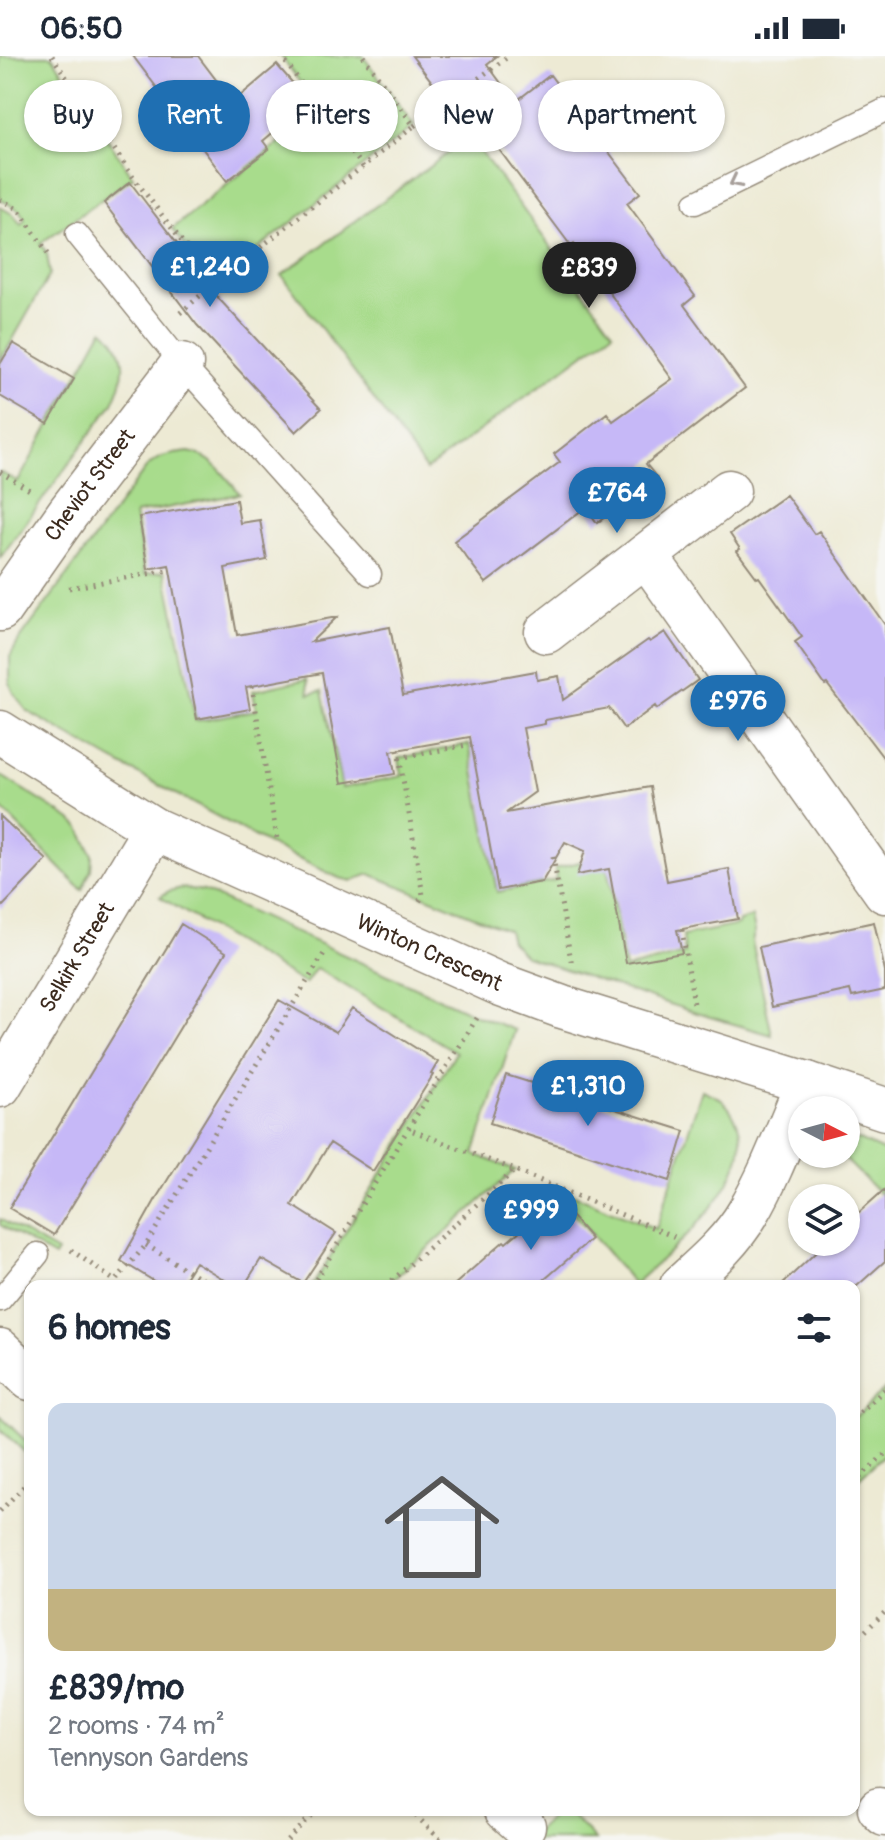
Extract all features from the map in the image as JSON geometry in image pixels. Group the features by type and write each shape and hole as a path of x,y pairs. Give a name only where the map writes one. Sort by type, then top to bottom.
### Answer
{"street":[{"name":"Cheviot Street","path":"0,610 68,513 169,348"},
{"path":"546,632 729,491"},
{"path":"646,555 885,892"},
{"name":"Winton Crescent","path":"0,732 154,829 499,984 562,1007 885,1109"},
{"name":"Selkirk Street","path":"0,1086 154,829"},
{"path":"688,1280 716,1254 747,1215 807,1083"},
{"path":"0,1350 24,1373"}],"lane":[{"path":"695,203 885,110"},
{"path":"77,234 169,348 370,574"},
{"path":"0,1300 38,1254"}],"path":[{"path":"52,56 133,177 214,284"},
{"path":"281,56 363,167"},
{"path":"169,348 214,284 414,126 363,56"},
{"path":"476,80 509,56"},
{"path":"0,199 19,210 47,254 77,234"},
{"path":"28,571 56,590 170,570"},
{"path":"252,686 278,849 263,879"},
{"path":"399,758 472,744"},
{"path":"398,750 423,895 401,941"},
{"path":"553,857 574,974 562,1007"},
{"path":"116,1280 146,1245 347,917"},
{"path":"682,930 696,1013 686,1046"},
{"path":"316,1280 499,984"},
{"path":"408,1129 716,1254"},
{"path":"393,1280 515,1170"},
{"path":"146,1245 203,1280"},
{"path":"38,1254 55,1267 68,1248 114,1280"},
{"path":"860,1412 885,1389"},
{"path":"860,1477 885,1454"},
{"path":"0,1511 24,1486"},
{"path":"860,1636 885,1612"},
{"path":"287,1840 310,1816"},
{"path":"416,1816 441,1840"}],"green space":[{"path":"0,56 52,56 68,80 24,80 24,152 116,152 133,177 41,243 47,254 50,274 0,362 0,207 14,215 21,225 25,219 19,210 0,199"},
{"path":"281,56 363,56 380,80 298,80"},
{"path":"398,104 414,126 398,139"},
{"path":"268,152 381,152 214,284 172,229"},
{"path":"450,152 481,152 613,332 426,470 282,275"},
{"path":"103,329 118,346 121,355 123,373 118,393 0,558 0,472 18,482"},
{"path":"189,452 212,462 240,494 135,514 145,574 165,571 196,721 256,710 253,691 307,679 309,694 322,691 342,788 402,776 399,758 469,744 497,892 556,880 555,868 605,856 625,969 685,954 683,936 738,925 739,921 752,917 755,931 752,941 772,1035 525,956 511,941 508,930 370,874 352,881 339,878 278,849 27,711 10,684 10,657 18,642 146,468 161,458"},
{"path":"0,775 80,828 92,855 91,870 82,890 0,807"},
{"path":"182,888 204,891 515,1030 474,1154 515,1170 393,1280 316,1280 456,1052 316,968 305,984 160,897"},
{"path":"702,1090 722,1100 735,1118 741,1140 737,1163 710,1210 638,1280 631,1280 550,1185 656,1229"},
{"path":"860,1140 885,1152 885,1199 854,1168 860,1168"},
{"path":"0,1219 57,1252 54,1257 0,1225"},
{"path":"885,1389 885,1454 860,1477 860,1412"},
{"path":"0,1416 24,1439 24,1451 0,1429"},
{"path":"551,1816 573,1816 595,1840 528,1840"}],"building":[{"path":"133,56 198,56 216,80 151,80"},
{"path":"412,56 497,56 487,64 499,80 431,80"},
{"path":"277,65 290,80 266,80 266,138 263,141 266,151 227,181 205,152 250,152 250,88"},
{"path":"538,84 538,152 609,152 640,193 627,203 695,296 684,305 745,388 646,464 657,478 597,523 586,507 486,583 454,541 560,462 554,454 607,413 613,421 672,379 574,244 571,246 501,152 522,152 522,97"},
{"path":"130,182 220,300 321,409 296,432 197,325 104,203"},
{"path":"13,343 74,379 48,424 0,396 0,364"},
{"path":"786,495 814,534 819,531 885,625 885,760 795,642 802,637 737,551 740,549 730,534"},
{"path":"236,500 240,523 260,520 267,560 225,568 237,635 337,617 311,642 390,627 403,695 536,671 537,680 559,676 563,700 648,640 650,642 665,632 698,680 624,729 609,708 545,720 545,724 523,728 535,792 506,813 650,787 667,881 729,869 738,919 677,930 682,953 626,963 609,869 577,875 585,851 565,842 542,882 498,890 470,737 391,751 395,774 342,783 322,673 246,687 250,709 197,719 169,565 148,569 139,517"},
{"path":"0,816 47,860 0,909"},
{"path":"874,922 885,971 885,990 852,997 850,990 772,1007 759,947"},
{"path":"181,924 226,952 54,1235 9,1208"},
{"path":"279,1000 336,1032 352,1008 438,1062 373,1171 330,1143 292,1205 336,1233 305,1280 298,1280 261,1259 248,1280 225,1280 195,1262 184,1280 152,1280 121,1261"},
{"path":"506,1075 685,1131 670,1181 490,1123"},
{"path":"885,1189 885,1261 860,1283 860,1280 786,1280 812,1256 860,1256 860,1211"},
{"path":"557,1199 591,1239 544,1280 460,1280 504,1241 506,1243"}]}
